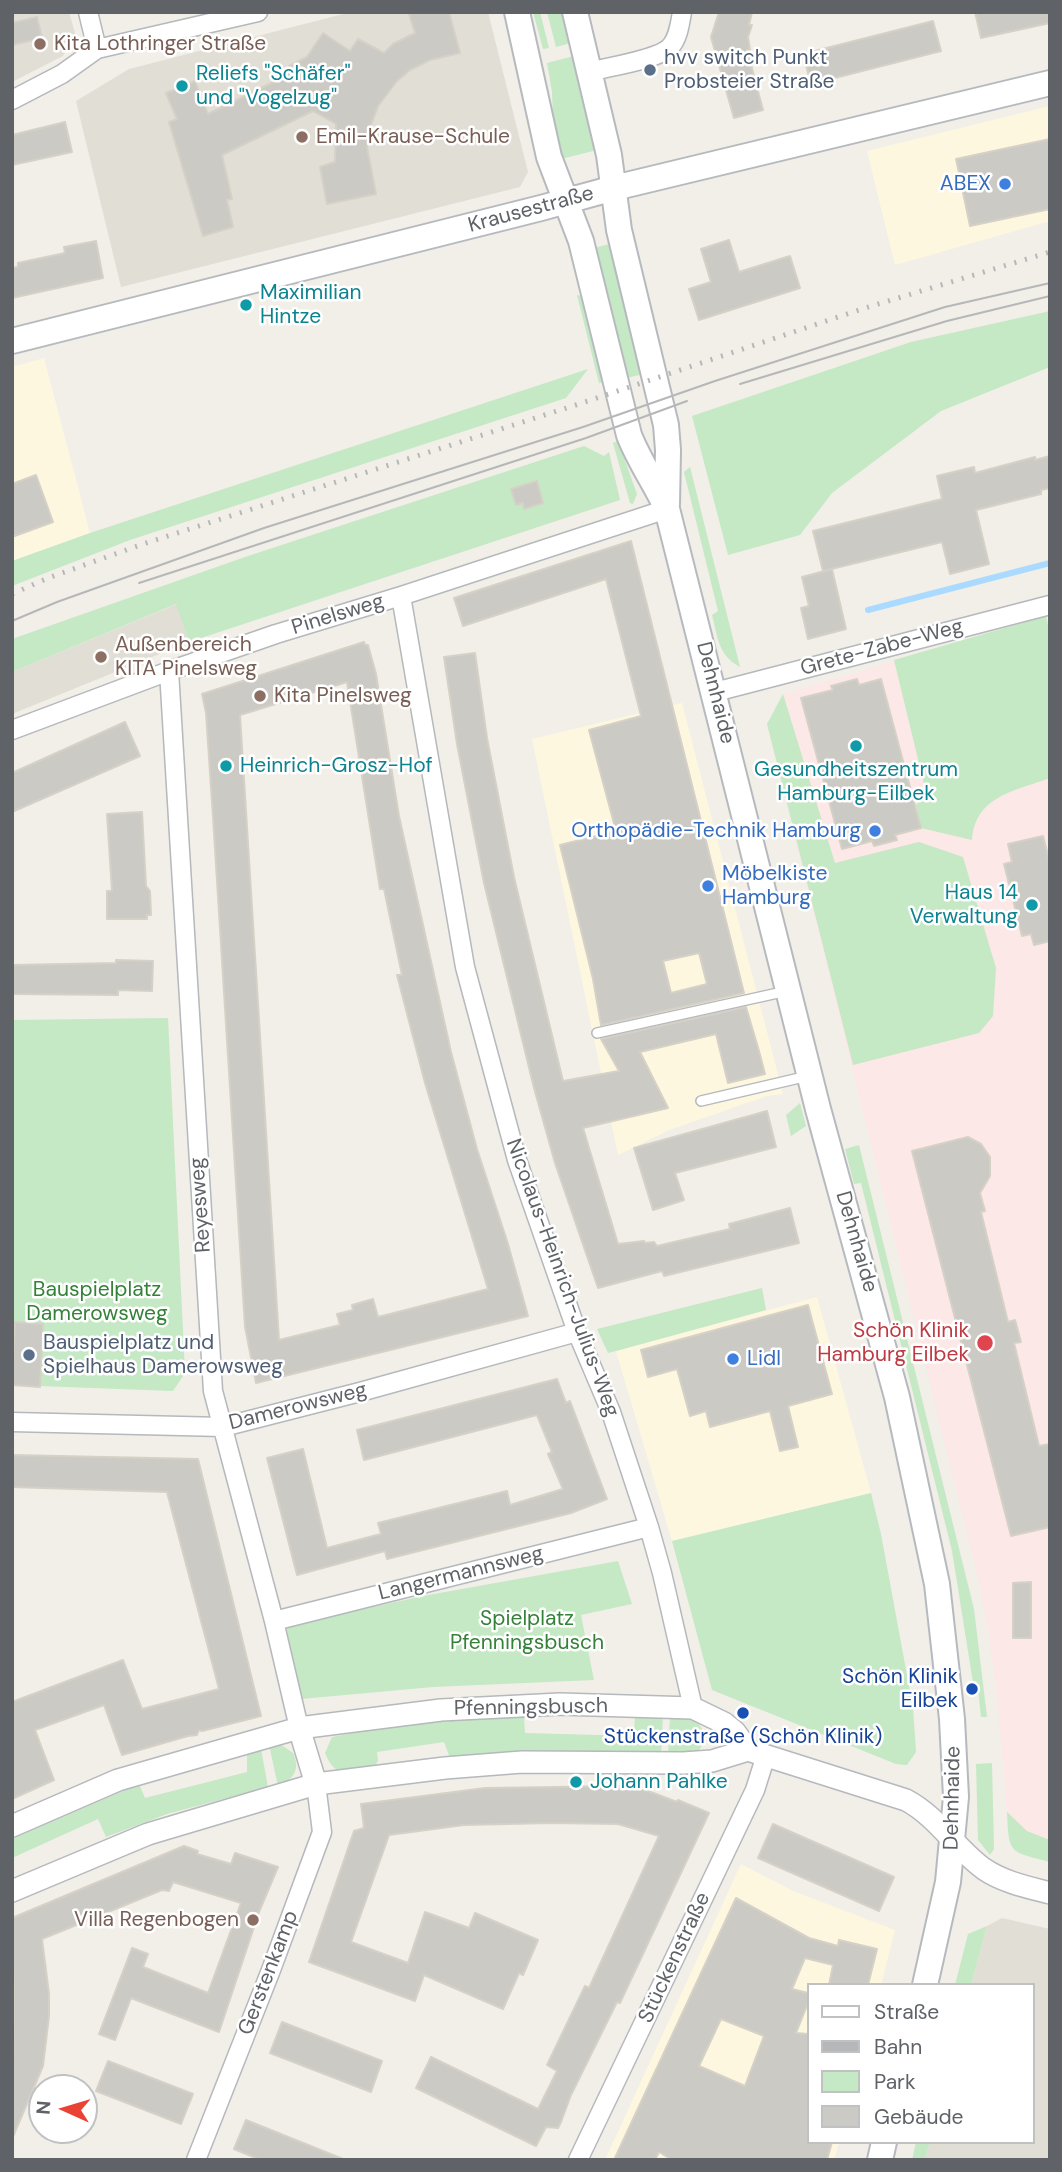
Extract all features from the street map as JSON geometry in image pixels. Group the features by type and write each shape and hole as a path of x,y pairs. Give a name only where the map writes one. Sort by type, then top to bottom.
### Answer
{"main road":[{"name":"Dehnhaide","path":"517,12 549,157 581,241 629,435 636,455 658,489 667,509 810,1076 897,1397 937,1584 956,1759 954,1839 940,1923 925,1983"},
{"name":"Dehnhaide","path":"575,12 609,155 619,230 666,425 667,509"},
{"name":"Krausestraße","path":"12,341 614,188 1050,83"}],"street":[{"path":"88,12 97,49"},
{"path":"12,100 62,74 97,49 258,12"},
{"path":"589,72 655,56 669,48 676,37 682,12"},
{"name":"Pinelsweg","path":"12,730 169,671 303,625 401,596 667,509"},
{"name":"Nicolaus-Heinrich-Julius-Weg","path":"401,596 465,967 517,1160 577,1332 611,1412 649,1527 693,1708"},
{"name":"Grete-Zabe-Weg","path":"715,692 1050,605"},
{"name":"Reyesweg","path":"169,671 213,1391 274,1621 299,1728"},
{"name":"Damerowsweg","path":"12,1422 223,1427 577,1332"},
{"name":"Langermannsweg","path":"274,1621 649,1527"},
{"name":"Pfenningsbusch","path":"12,1826 118,1780 299,1728 441,1710 560,1704 693,1708 724,1723 757,1753"},
{"path":"299,1728 316,1784"},
{"path":"12,1891 148,1835 316,1784 445,1768 522,1762 683,1763 757,1753 906,1800 929,1814 986,1871 1013,1883 1050,1893"},
{"name":"Stückenstraße","path":"578,2160 755,1790 757,1753"},
{"name":"Gerstenkamp","path":"196,2160 322,1832 316,1784"}],"lane":[{"path":"597,1033 789,990"},
{"path":"701,1101 810,1076"}],"shaded area":[{"name":"Kita Lothringer Straße","path":"12,12 69,12 75,33 63,56 12,82"},
{"name":"Emil-Krause-Schule","path":"351,12 488,12 528,172 520,187 121,287 76,101 129,69"},
{"path":"1050,106 1050,221 895,265 867,151"},
{"path":"44,358 90,533 12,561 12,367"},
{"name":"Außenbereich KITA Pinelsweg","path":"177,604 189,642 12,714 12,672"},
{"name":"Schön Klinik Hamburg Eilbek","path":"1050,615 1050,1840 1027,1831 1007,1812 989,1634 977,1574 767,724 783,694"},
{"path":"682,703 783,1094 767,1096 669,1130 618,1155 532,739"},
{"path":"817,1297 871,1493 672,1541 616,1351"},
{"path":"741,1864 793,1891 895,1930 882,1983 806,1983 806,2144 838,2144 834,2160 605,2160"},
{"path":"1002,1918 1050,1929 1050,2160 925,2160 929,2144 1034,2144 1034,1983 972,1983 987,1926"}],"green space":[{"path":"533,12 540,12 549,48 543,49"},
{"path":"547,12 563,12 571,43 556,47"},
{"path":"574,56 597,150 561,159 553,121 547,63"},
{"path":"609,244 643,374 627,378 594,248"},
{"path":"577,295 583,296 604,382 599,383"},
{"path":"1050,311 1050,367 941,411 832,493 800,535 728,555 692,416 911,342"},
{"path":"588,369 566,398 130,540 12,586 12,561"},
{"path":"618,441 637,494 633,504 630,503 613,443"},
{"path":"584,446 604,456 609,452 620,500 189,642 176,604 12,672 12,639 245,557"},
{"path":"690,467 740,667 723,651 712,615 718,611 684,472"},
{"path":"1046,616 1050,635 1050,778 999,797 989,804 975,825 972,840 921,828 916,805 922,797 924,784 894,660"},
{"path":"783,694 835,863 919,842 963,857 996,968 993,1016 979,1033 853,1065 767,724"},
{"name":"Bauspielplatz Damerowsweg","path":"168,1018 185,1373 173,1391 12,1385 12,1020"},
{"path":"800,1103 806,1126 791,1136 786,1115"},
{"path":"859,1145 974,1609 987,1717 981,1717 978,1689 974,1689 952,1551 861,1183 854,1184 845,1149"},
{"path":"762,1288 766,1310 608,1353 597,1329"},
{"path":"871,1493 913,1708 916,1752 907,1765 896,1764 712,1690 672,1541"},
{"name":"Spielplatz Pfenningsbusch","path":"618,1561 632,1604 581,1615 594,1680 433,1687 301,1699 286,1626 423,1596"},
{"path":"635,1713 663,1715 661,1756 450,1758 444,1742 377,1752 378,1761 373,1768 344,1772 329,1762 325,1753 332,1737 427,1723 524,1716 525,1733 634,1736"},
{"path":"670,1717 689,1719 701,1728 705,1740 697,1754 668,1755"},
{"path":"280,1744 293,1753 296,1769 288,1781 278,1786 269,1745"},
{"path":"261,1749 268,1787 167,1814 106,1837 98,1819 12,1858 12,1839 139,1784 145,1798 247,1772 247,1755"},
{"path":"992,1763 994,1849 990,1855 978,1840 976,1764"},
{"path":"1007,1812 1027,1831 1050,1840 1050,1862 1026,1856 1014,1849 1009,1836"},
{"path":"987,1926 972,1983 956,1983 968,1934"},
{"path":"916,2144 929,2144 925,2160 912,2160"}],"building":[{"path":"449,12 460,53 430,60 410,70 397,81 378,106 367,147 376,194 327,204 320,167 335,162 336,124 313,111 222,155 232,199 227,200 233,227 203,236 169,122 177,119 166,93 195,81 208,114 292,73 289,66 307,57 323,33 350,51 358,39 384,53 393,44 415,33 409,14"},
{"path":"719,12 752,12 748,37 750,50 747,50 763,110 734,118 711,37"},
{"path":"975,12 1050,12 1050,23 981,38"},
{"path":"37,17 42,38 12,45 12,23"},
{"path":"933,21 941,51 811,84 803,54"},
{"path":"65,122 72,152 12,165 12,135"},
{"name":"ABEX","path":"1050,139 1050,209 970,226 956,159"},
{"path":"729,240 739,272 790,256 800,288 699,320 689,289 711,282 701,249"},
{"path":"96,241 103,278 12,298 12,268 18,267 18,263 65,253 64,247"},
{"path":"1050,456 1050,488 1041,490 1041,494 976,510 989,564 950,574 942,542 823,571 813,531 942,499 937,476 974,467 975,473 1035,457 1035,460"},
{"path":"36,475 53,522 12,537 12,484"},
{"path":"537,481 543,503 524,509 523,503 516,505 511,489"},
{"path":"631,541 744,993 601,1025 593,979 560,845 616,831 589,730 641,716 606,579 463,626 454,598","holes":["699,953 707,984 671,993 663,961"]},
{"path":"832,569 846,629 808,639 801,608 809,606 802,577"},
{"path":"364,642 368,645 376,674 399,816 451,1052 477,1149 528,1316 256,1383 245,1327 206,713 202,694","holes":["347,682 380,889 384,889 402,975 397,975 425,1083 488,1289 378,1317 373,1299 352,1305 353,1310 337,1314 340,1325 279,1340 240,715"]},
{"path":"475,653 487,738 514,877 563,1081 619,1071 601,1039 746,1007 765,1074 728,1083 716,1034 640,1052 668,1108 583,1128 618,1244 644,1241 654,1242 657,1246 730,1229 729,1224 790,1208 799,1243 664,1276 662,1271 598,1288 555,1163 534,1088 484,883 457,744 444,657"},
{"name":"Gesundheitszentrum Hamburg-Eilbek","path":"857,679 859,685 881,679 921,828 895,835 897,840 874,846 872,841 842,849 801,698 833,690 831,686"},
{"path":"125,722 140,756 12,812 12,773"},
{"path":"142,812 146,886 150,891 151,915 147,915 147,919 107,919 107,891 112,891 107,814"},
{"name":"Haus 14 Verwaltung","path":"1043,836 1050,863 1050,941 1034,945 1031,934 1022,936 1004,864 1012,862 1008,844"},
{"path":"116,960 153,961 152,991 118,990 118,995 12,994 12,965 116,963"},
{"path":"767,1111 776,1147 675,1173 684,1200 653,1210 634,1148"},
{"path":"968,1137 981,1144 990,1157 990,1176 980,1193 985,1211 981,1212 1008,1322 1015,1320 1021,1342 1014,1343 1039,1446 1050,1444 1050,1527 1011,1536 912,1151"},
{"name":"Lidl","path":"808,1305 832,1394 788,1406 798,1447 780,1451 770,1411 710,1427 706,1411 690,1416 677,1369 648,1377 641,1350"},
{"name":"Bauspielplatz und Spielhaus Damerowsweg","path":"15,1322 43,1324 40,1387 12,1385"},
{"path":"557,1379 566,1403 570,1401 607,1499 571,1513 387,1559 385,1551 297,1575 267,1458 303,1449 327,1548 381,1534 378,1523 507,1491 510,1505 563,1489 548,1454 552,1452 537,1415 364,1460 357,1430"},
{"path":"12,1455 198,1459 261,1716 199,1730 197,1735 122,1755 104,1705 35,1730 54,1780 12,1799 12,1702 123,1660 142,1709 219,1689 167,1492 12,1487"},
{"path":"1031,1582 1031,1638 1013,1638 1013,1583"},
{"path":"625,1786 677,1802 678,1800 709,1813 620,2003 617,2002 571,2095 558,2128 546,2127 536,2146 416,2088 431,2057 538,2109 557,2071 547,2065 585,1986 589,1988 659,1836 618,1824 551,1823 464,1825 389,1835 351,1942 408,1963 425,1912 469,1928 475,1913 538,1940 523,1975 519,1973 503,2009 424,1975 415,2001 309,1962 354,1831 364,1828 361,1804 485,1788"},
{"path":"773,1824 894,1877 879,1911 758,1858"},
{"path":"184,1846 198,1851 197,1854 231,1864 235,1853 278,1867 259,1912 219,2032 131,1998 115,2040 99,2034 132,1948 148,1954 143,1967 208,1993 241,1903 173,1882 169,1891 162,1890 42,1939 49,1994 43,2066 40,2074 28,2074 28,2101 12,2139 12,1918"},
{"path":"736,1898 809,1938 838,1946 839,1940 877,1949 868,1983 829,1983 833,1965 805,1958 792,1989 806,1992 806,2008 796,2033 806,2034 806,2144 831,2144 827,2160 672,2160 659,2152 655,2160 614,2160","holes":["721,2019 764,2036 745,2086 699,2066"]},
{"path":"282,2022 382,2061 371,2092 270,2053"},
{"path":"108,2061 193,2094 181,2124 98,2092"},
{"path":"246,2120 343,2160 261,2160 234,2149"}],"waterway":[{"path":"868,610 1050,563"}],"tram line":[{"path":"12,621 57,602 264,528 583,427 715,381 945,307 1050,283"},
{"path":"740,384 947,321 1050,296"},
{"path":"139,583 586,438 687,401"}],"railway":[{"path":"12,594 48,578 143,544 582,403 865,308 1050,252"}],"place":[{"name":"Kita Lothringer Straße","path":"40,44"},
{"name":"hvv switch Punkt Probsteier Straße","path":"650,70"},
{"name":"Reliefs \"Schäfer\" und \"Vogelzug\"","path":"182,86"},
{"name":"Emil-Krause-Schule","path":"302,137"},
{"name":"ABEX","path":"1005,184"},
{"name":"Maximilian Hintze","path":"246,305"},
{"name":"Außenbereich KITA Pinelsweg","path":"101,657"},
{"name":"Kita Pinelsweg","path":"260,696"},
{"name":"Gesundheitszentrum Hamburg-Eilbek","path":"856,746"},
{"name":"Heinrich-Grosz-Hof","path":"226,766"},
{"name":"Orthopädie-Technik Hamburg","path":"875,831"},
{"name":"Möbelkiste Hamburg","path":"708,886"},
{"name":"Haus 14 Verwaltung","path":"1032,905"},
{"name":"Schön Klinik Hamburg Eilbek","path":"985,1343"},
{"name":"Bauspielplatz und Spielhaus Damerowsweg","path":"29,1355"},
{"name":"Lidl","path":"733,1359"},
{"name":"Schön Klinik Eilbek","path":"972,1689"},
{"name":"Stückenstraße (Schön Klinik)","path":"743,1713"},
{"name":"Johann Pahlke","path":"576,1782"},
{"name":"Villa Regenbogen","path":"253,1920"}]}
